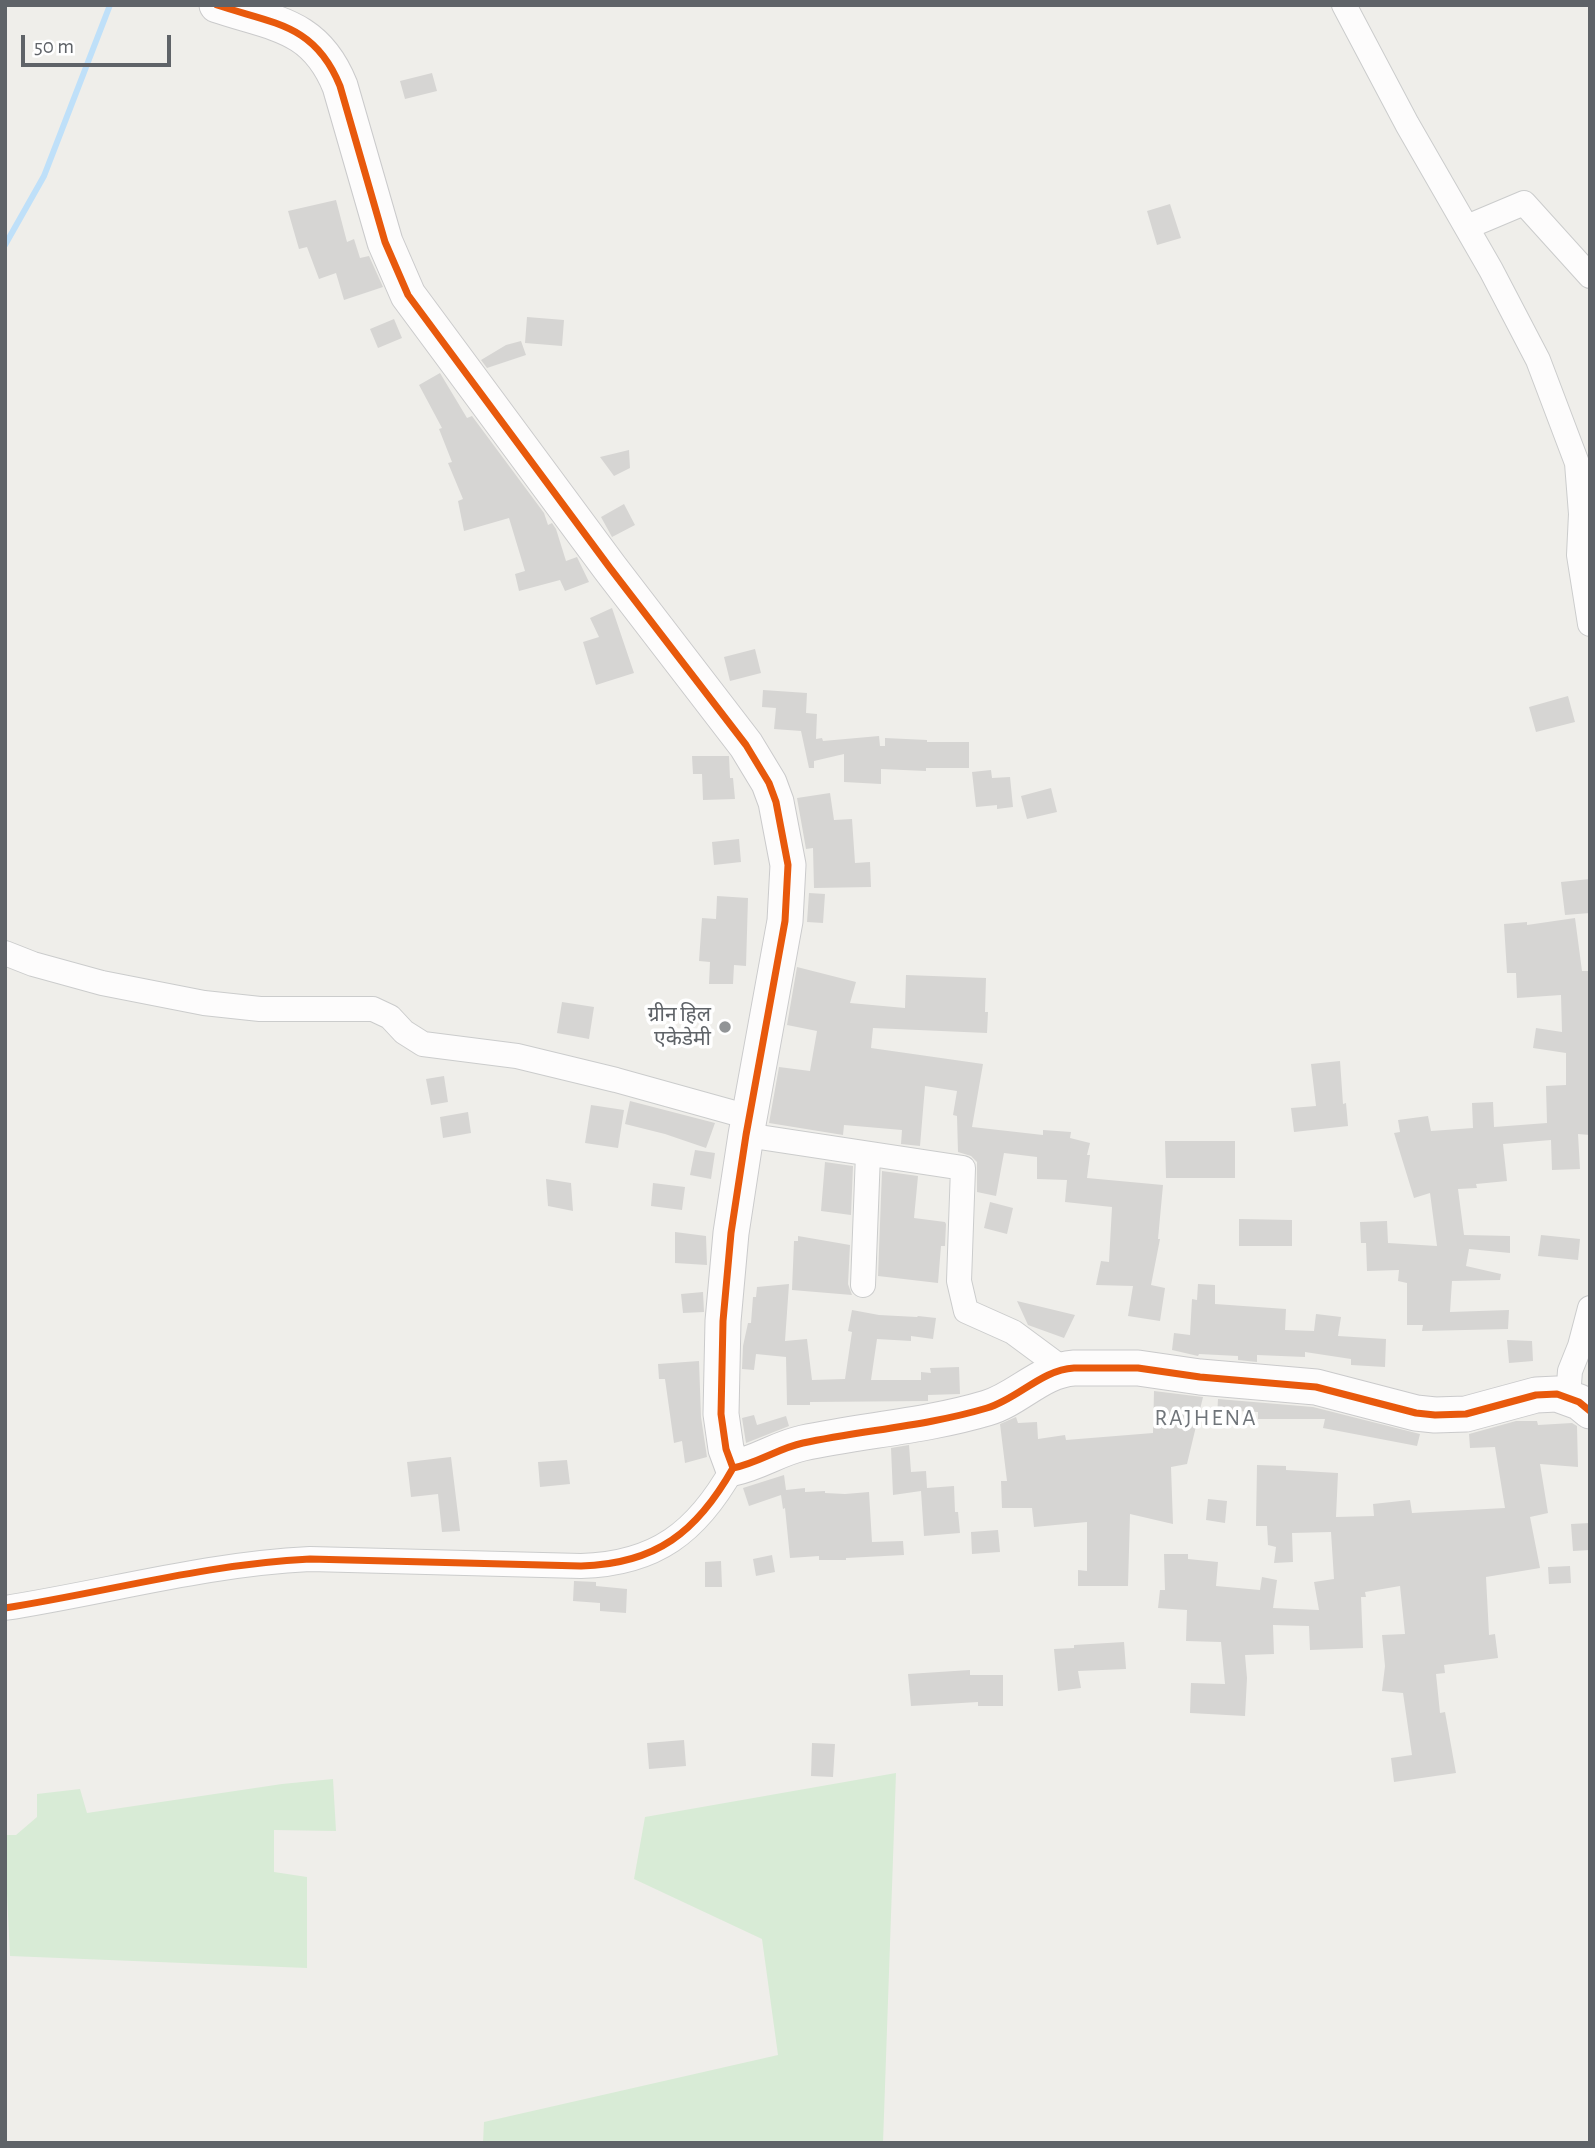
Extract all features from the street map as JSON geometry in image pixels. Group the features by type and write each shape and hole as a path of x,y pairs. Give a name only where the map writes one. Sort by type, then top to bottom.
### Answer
{"street":[{"path":"217,5 295,31 323,52 340,86 381,231 408,295 610,568 724,715 760,765 769,783 779,812 786,847 788,888 778,965 747,1126 731,1233 723,1321 721,1414 726,1449 733,1468"},
{"path":"1344,5 1538,360 1577,463 1586,512 1578,555 1590,624"},
{"path":"1466,227 1524,203 1590,276"},
{"path":"5,953 102,984 204,1003 260,1009 373,1009 390,1017 404,1032 423,1044 517,1056 616,1080 747,1126 868,1154 963,1168 959,1281 966,1311 1013,1332 1063,1368"},
{"path":"863,1285 868,1154"},
{"path":"1579,1404 1570,1371 1590,1308"},
{"path":"5,1608 154,1579 276,1561 310,1559 581,1566 606,1566 629,1561 649,1554 681,1535 713,1501 733,1468 751,1464 800,1444 942,1419 990,1407 1063,1368 1138,1368 1200,1377 1316,1387 1416,1413 1436,1415 1466,1414 1536,1395 1557,1394 1579,1404"}],"green space":[{"path":"896,1773 883,2143 483,2143 484,2122 778,2055 762,1939 634,1879 645,1817"},
{"path":"333,1779 336,1831 274,1830 274,1872 307,1877 307,1968 10,1956 5,1892 5,1835 16,1835 37,1817 37,1794 80,1789 87,1813"}],"building":[{"path":"432,73 437,91 405,99 400,81"},
{"path":"336,200 347,242 354,239 360,258 369,256 383,287 344,300 336,273 319,279 307,247 299,249 288,211"},
{"path":"1170,204 1181,238 1157,245 1147,211"},
{"path":"527,317 564,320 562,346 525,343"},
{"path":"394,319 402,338 378,348 370,329"},
{"path":"521,341 526,355 487,368 481,360 506,345"},
{"path":"440,373 467,418 472,416 544,513 548,525 552,523 566,561 577,557 589,582 565,591 560,580 519,591 515,574 525,571 509,518 464,531 458,501 463,499 448,463 452,462 439,429 442,428 419,385"},
{"path":"629,450 630,468 614,476 600,457"},
{"path":"624,504 635,525 612,537 601,517"},
{"path":"612,608 634,673 596,685 583,642 599,637 590,618"},
{"path":"755,649 761,673 730,681 724,657"},
{"path":"763,690 807,693 806,713 817,714 816,739 822,738 823,741 879,736 880,746 885,746 885,738 969,742 969,768 926,768 926,771 881,769 881,784 844,782 844,754 814,761 814,768 809,768 801,731 774,729 776,708 762,707"},
{"path":"1568,696 1575,722 1536,732 1529,707"},
{"path":"692,756 729,756 735,799 703,800 702,774 693,774"},
{"path":"991,770 992,778 1010,777 1013,807 976,807 972,772"},
{"path":"1051,788 1057,812 1027,819 1021,796"},
{"path":"830,793 834,820 852,819 855,863 870,862 871,887 814,888 813,848 806,849 797,798"},
{"path":"739,839 741,862 714,865 712,842"},
{"path":"1590,879 1590,913 1565,915 1561,882"},
{"path":"809,893 825,894 823,923 807,922"},
{"path":"717,896 748,898 746,966 734,965 733,984 709,984 710,962 699,961 702,918 716,919"},
{"path":"1575,918 1582,971 1590,971 1590,1135 1578,1134 1580,1169 1552,1170 1551,1140 1503,1144 1507,1181 1458,1189 1464,1235 1510,1236 1510,1253 1469,1249 1466,1266 1501,1274 1500,1280 1452,1281 1450,1312 1509,1310 1508,1329 1422,1331 1423,1325 1407,1325 1407,1283 1398,1281 1399,1270 1367,1271 1366,1243 1361,1243 1360,1222 1387,1221 1388,1243 1437,1246 1430,1193 1414,1198 1394,1133 1400,1132 1398,1120 1428,1116 1431,1131 1473,1128 1472,1103 1493,1102 1494,1127 1547,1123 1546,1086 1566,1085 1566,1053 1533,1048 1536,1028 1562,1032 1561,995 1517,998 1516,973 1507,973 1504,924 1527,922 1527,925"},
{"path":"797,967 856,982 850,1003 905,1008 906,975 986,978 987,1033 873,1028 871,1048 983,1064 972,1127 1043,1135 1043,1130 1071,1132 1070,1138 1090,1143 1087,1178 1163,1185 1160,1239 1151,1285 1165,1288 1160,1321 1128,1316 1133,1286 1096,1285 1101,1261 1109,1262 1112,1207 1065,1202 1067,1180 1037,1179 1037,1157 1004,1153 996,1196 977,1192 977,1162 971,1156 958,1152 957,1116 953,1115 957,1091 925,1086 920,1146 901,1144 902,1130 844,1125 843,1135 769,1123 779,1067 810,1071 817,1031 787,1025"},
{"path":"562,1002 594,1007 589,1039 557,1033"},
{"path":"1340,1061 1343,1104 1346,1103 1348,1126 1294,1132 1291,1108 1316,1106 1311,1064"},
{"path":"444,1076 448,1102 431,1105 426,1079"},
{"path":"630,1101 715,1123 706,1148 625,1124"},
{"path":"591,1105 624,1110 618,1148 585,1143"},
{"path":"468,1112 471,1133 443,1138 440,1117"},
{"path":"1165,1141 1235,1141 1235,1178 1166,1178"},
{"path":"695,1150 715,1153 711,1179 690,1175"},
{"path":"825,1162 853,1166 851,1215 821,1211"},
{"path":"882,1171 918,1176 914,1218 946,1224 938,1283 878,1276"},
{"path":"546,1179 571,1183 573,1211 548,1206"},
{"path":"653,1183 685,1187 682,1210 651,1206"},
{"path":"990,1202 1013,1208 1007,1234 984,1228"},
{"path":"1239,1219 1292,1220 1292,1246 1239,1246"},
{"path":"675,1232 706,1236 707,1265 675,1263"},
{"path":"1541,1235 1580,1239 1578,1260 1538,1256"},
{"path":"798,1236 850,1245 848,1284 852,1295 792,1290 794,1241 798,1241"},
{"path":"789,1284 785,1341 807,1339 812,1380 845,1379 852,1332 848,1331 852,1310 879,1315 918,1316 936,1318 933,1339 911,1336 911,1341 877,1339 871,1380 921,1380 921,1372 931,1373 930,1368 959,1367 960,1394 928,1395 928,1401 810,1402 810,1405 787,1405 786,1357 756,1354 754,1370 742,1369 743,1346 748,1323 751,1323 753,1297 756,1297 757,1287"},
{"path":"1198,1284 1215,1285 1215,1304 1286,1309 1285,1330 1314,1331 1316,1314 1341,1317 1338,1336 1386,1339 1385,1367 1351,1365 1351,1359 1305,1352 1305,1357 1257,1355 1257,1362 1238,1360 1238,1356 1198,1356 1172,1350 1174,1333 1190,1335 1192,1299 1197,1300"},
{"path":"703,1292 704,1312 683,1313 681,1294"},
{"path":"1017,1301 1075,1315 1064,1338 1028,1325"},
{"path":"1507,1340 1532,1341 1533,1361 1509,1363"},
{"path":"699,1361 701,1417 707,1457 685,1463 682,1441 674,1443 665,1379 659,1379 658,1364"},
{"path":"1154,1391 1203,1397 1187,1464 1171,1467 1173,1524 1130,1514 1128,1586 1078,1586 1078,1570 1087,1571 1087,1522 1034,1527 1032,1508 1002,1508 1001,1481 1007,1481 1000,1424 1016,1417 1018,1423 1037,1422 1038,1439 1065,1435 1066,1440 1153,1433"},
{"path":"1218,1399 1313,1407 1420,1434 1417,1446 1323,1428 1325,1419 1258,1419 1258,1412 1235,1411 1235,1418 1217,1417"},
{"path":"754,1415 757,1425 786,1416 789,1426 746,1443 742,1418"},
{"path":"1516,1421 1537,1421 1538,1425 1572,1423 1577,1426 1578,1467 1540,1464 1548,1513 1530,1517 1540,1568 1486,1577 1489,1635 1495,1634 1498,1658 1444,1665 1445,1673 1436,1674 1440,1713 1445,1712 1456,1773 1394,1782 1391,1758 1412,1755 1403,1693 1382,1691 1385,1666 1382,1635 1405,1634 1400,1586 1365,1592 1366,1597 1361,1597 1363,1648 1310,1650 1309,1626 1273,1625 1274,1654 1245,1655 1245,1716 1190,1713 1191,1683 1225,1684 1221,1642 1186,1641 1187,1610 1158,1608 1160,1590 1165,1590 1164,1554 1188,1554 1188,1559 1218,1562 1216,1586 1260,1590 1262,1577 1277,1580 1273,1608 1319,1610 1314,1582 1334,1579 1331,1532 1292,1533 1293,1562 1274,1563 1276,1547 1268,1545 1267,1526 1256,1526 1257,1465 1286,1466 1286,1470 1338,1473 1336,1517 1374,1516 1373,1504 1410,1500 1412,1513 1505,1508 1495,1447 1470,1448 1469,1434"},
{"path":"909,1445 911,1472 926,1471 927,1488 954,1486 955,1512 958,1512 960,1533 924,1536 921,1491 893,1495 891,1448"},
{"path":"451,1457 460,1531 442,1532 438,1494 411,1497 407,1462"},
{"path":"567,1460 570,1484 540,1487 538,1462"},
{"path":"784,1475 786,1490 805,1488 805,1492 845,1494 869,1492 872,1542 903,1541 904,1555 846,1560 819,1560 819,1556 790,1558 785,1508 783,1509 781,1495 749,1506 743,1488"},
{"path":"1208,1499 1227,1501 1225,1523 1206,1520"},
{"path":"1590,1523 1590,1550 1573,1551 1571,1524"},
{"path":"998,1530 1000,1552 972,1554 971,1532"},
{"path":"772,1555 775,1572 756,1576 753,1559"},
{"path":"721,1561 722,1587 705,1587 705,1562"},
{"path":"1570,1566 1571,1583 1549,1584 1548,1567"},
{"path":"574,1581 596,1582 596,1586 627,1589 626,1613 600,1611 600,1603 573,1601"},
{"path":"1124,1642 1126,1669 1078,1671 1081,1688 1058,1691 1054,1649"},
{"path":"970,1670 970,1675 1003,1675 1003,1706 978,1706 978,1702 911,1706 908,1674"},
{"path":"684,1740 686,1766 649,1769 647,1743"},
{"path":"812,1743 835,1744 833,1777 811,1776"}],"waterway":[{"path":"5,245 44,176 110,5"}],"cycle path":[{"path":"5,1608 195,1572 310,1559 581,1566 608,1564 653,1551 689,1527 705,1510 733,1468 726,1449 721,1414 723,1321 731,1233 746,1135 785,921 788,865 776,802 769,783 746,745 610,568 408,295 385,242 340,86 330,65 305,38 290,29 217,5"},
{"path":"733,1468 803,1443 942,1419 987,1408 1040,1379 1074,1368 1138,1368 1200,1377 1316,1387 1416,1413 1435,1415 1466,1414 1536,1395 1557,1394 1579,1402 1590,1411"}],"place":[{"name":"ग्रीन हिल एकेडेमी","path":"725,1027"}],"district":[{"name":"RAJHENA","path":"1206,1418"}]}
